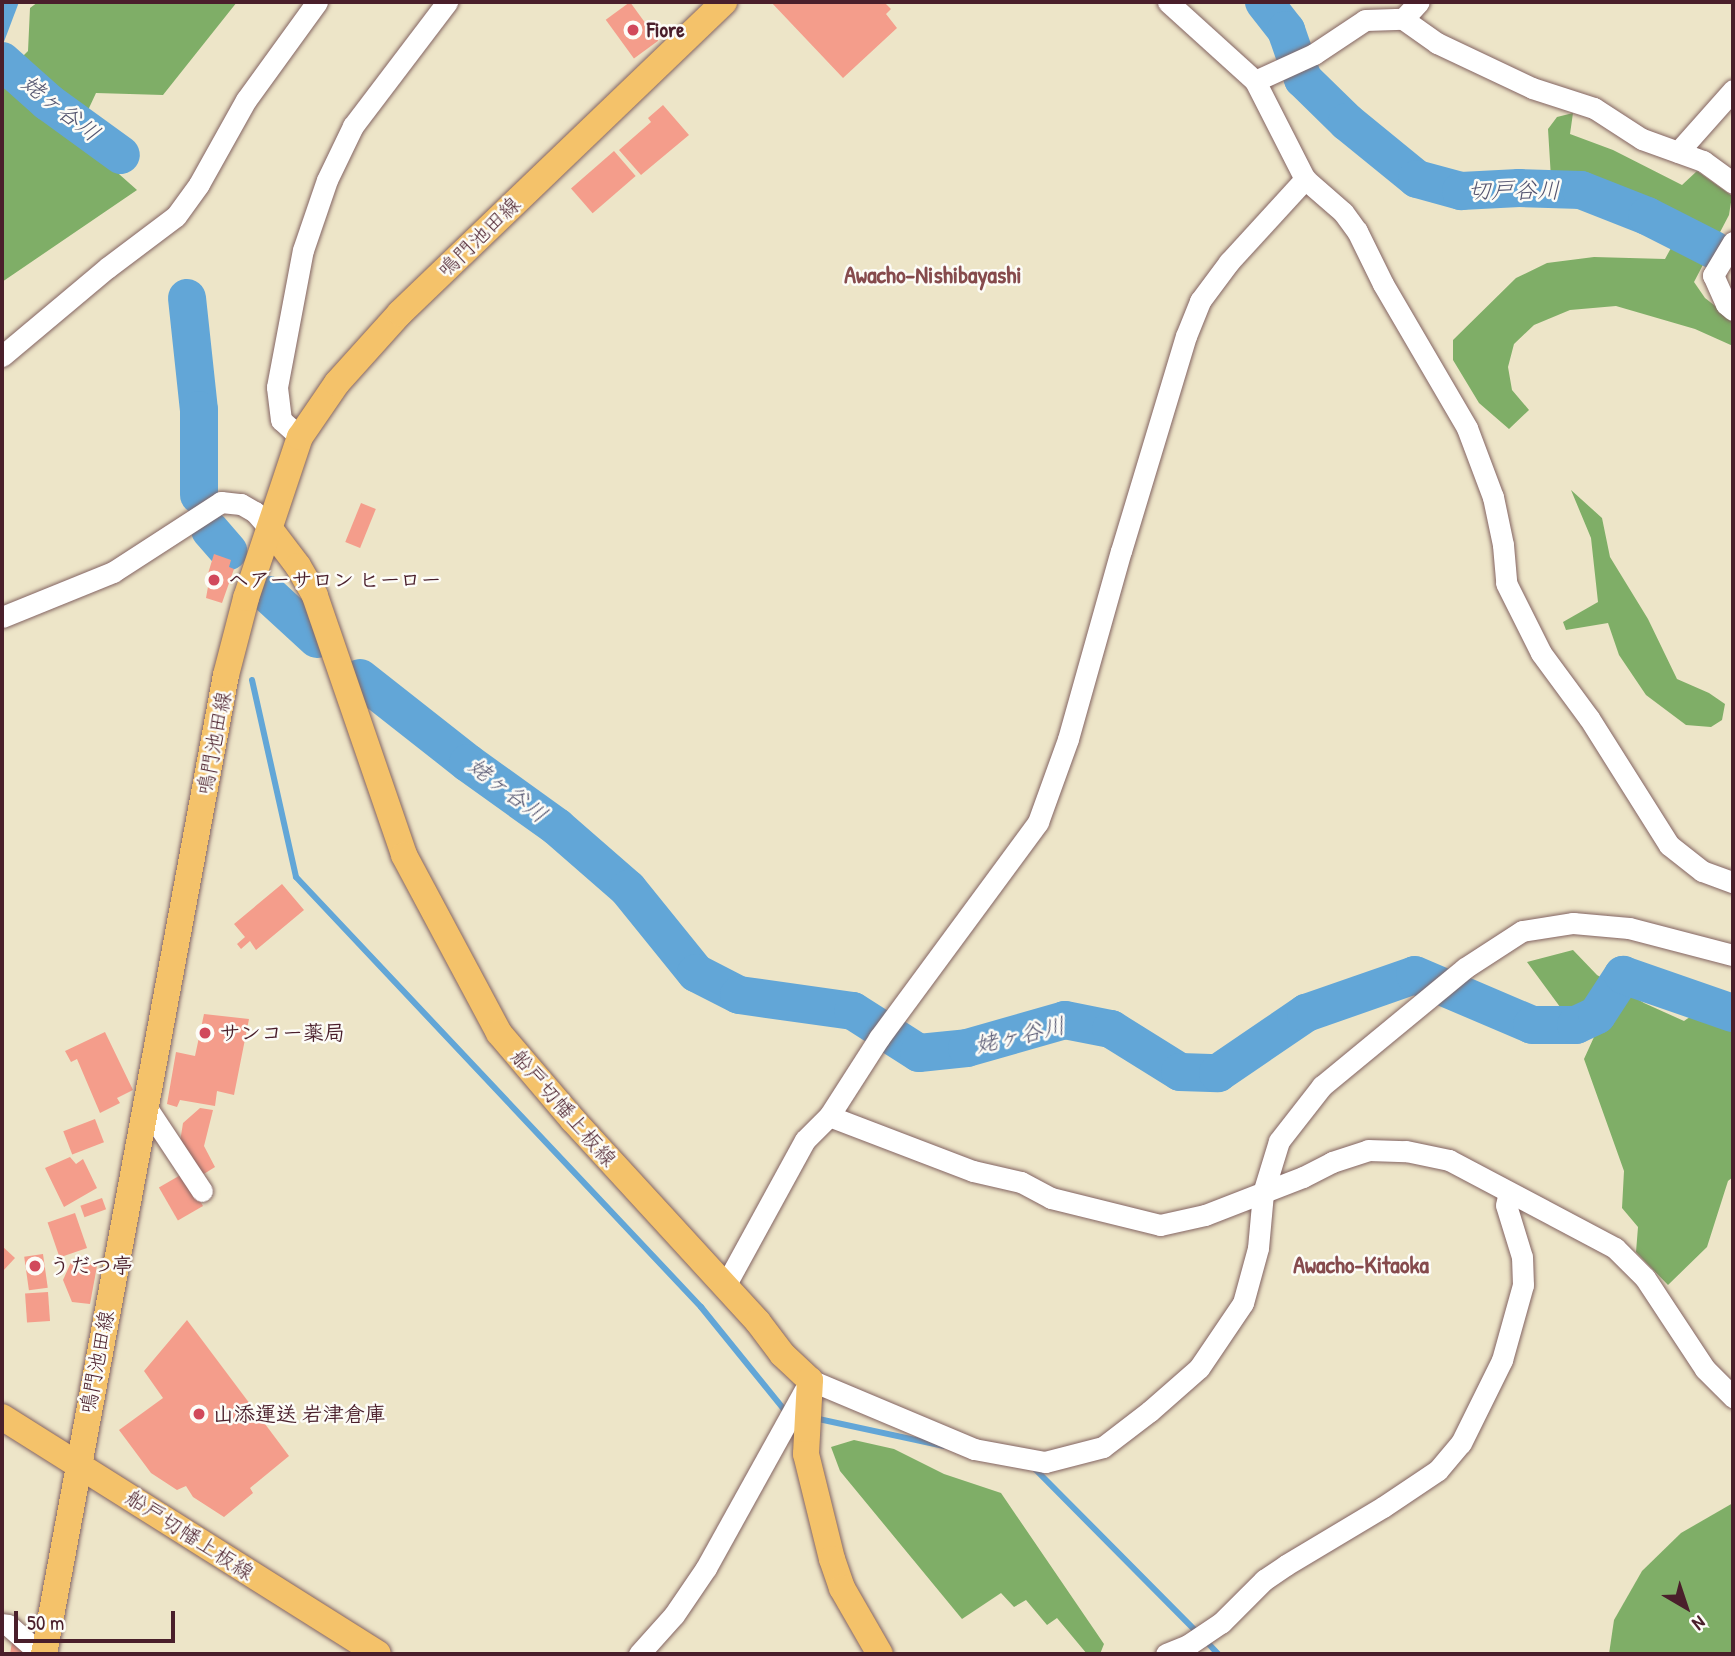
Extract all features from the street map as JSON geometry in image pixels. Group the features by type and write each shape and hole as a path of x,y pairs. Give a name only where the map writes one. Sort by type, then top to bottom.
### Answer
{"main road":[{"name":"鳴門池田線","path":"43,1654 226,675 246,598 300,437 337,383 400,313 724,2"},
{"name":"船戸切幡上板線","path":"270,529 298,566 315,596 404,855 499,1033 573,1120 725,1286 782,1354 810,1380"},
{"path":"810,1380 806,1454 832,1559 842,1588 880,1654"},
{"name":"船戸切幡上板線","path":"2,1417 378,1654"}],"street":[{"path":"2,356 107,268 176,216 199,184 246,100 317,2"},
{"path":"300,437 281,420 277,387 303,250 327,180 353,126 447,2"},
{"path":"1168,2 1255,81 1305,179 1343,212 1357,231 1383,284 1467,428 1493,497 1503,545 1506,583 1541,653 1589,718 1670,845 1702,871 1733,882"},
{"path":"1403,19 1419,2"},
{"path":"1255,81 1295,62 1365,20 1403,19 1449,49 1532,88 1594,108 1642,139 1703,161 1733,183"},
{"path":"1678,152 1733,90"},
{"path":"725,1286 805,1140 829,1115 884,1030 1038,822 1068,739 1140,488 1200,301 1229,262 1305,179"},
{"path":"1733,242 1713,275 1726,304 1733,310"},
{"path":"2,617 113,572 221,502 241,504 255,512 270,529"},
{"path":"639,1654 674,1615 706,1568 810,1380 974,1449 1045,1462 1103,1447 1199,1368 1243,1303 1258,1248 1264,1193 1279,1141 1322,1086 1465,968 1522,931 1573,923 1629,928 1733,955"},
{"path":"145,1105 201,1191"},
{"path":"829,1115 973,1171 1021,1182 1051,1198 1160,1225 1205,1215 1367,1150 1406,1151 1449,1160 1615,1248 1645,1278 1705,1369 1733,1397"},
{"path":"1166,1654 1188,1645 1221,1623 1264,1580 1286,1565 1383,1507 1438,1470 1461,1443 1502,1360 1523,1286 1522,1257 1506,1205 1509,1192"},
{"path":"2,1624 8,1625 43,1654"}],"green space":[{"path":"38,2 237,2 163,95 96,93 76,136 137,190 2,282 2,77 28,51 30,8"},
{"path":"1573,113 1570,134 1613,150 1682,185 1697,171 1732,196 1729,215 1694,282 1705,298 1733,320 1733,346 1695,329 1616,306 1570,310 1534,325 1514,344 1508,367 1512,390 1529,410 1509,429 1479,403 1453,360 1453,340 1516,278 1547,263 1594,257 1665,259 1683,226 1589,183 1551,178 1548,129 1557,117"},
{"path":"1571,490 1602,518 1610,557 1648,619 1677,679 1709,693 1725,704 1722,720 1711,727 1686,725 1646,695 1619,655 1608,623 1566,630 1563,622 1598,602 1591,538"},
{"path":"1573,950 1597,975 1644,1003 1684,1021 1700,1010 1733,1014 1733,1177 1728,1181 1707,1247 1668,1285 1636,1252 1638,1227 1622,1208 1624,1171 1584,1059 1594,1037 1563,1011 1527,962"},
{"path":"854,1440 894,1449 944,1474 1001,1493 1104,1644 1100,1654 1087,1654 1057,1618 1047,1625 1026,1600 1014,1607 1001,1593 962,1619 840,1471 831,1447"},
{"path":"1733,1503 1733,1654 1609,1654 1614,1620 1642,1571 1681,1533"}],"water":[{"path":"2,2 19,2 2,47"}],"building":[{"path":"630,2 658,41 634,58 606,20"},
{"path":"771,2 884,2 891,9 886,14 897,28 843,78"},
{"path":"663,105 689,135 641,175 619,150 651,122 648,118"},
{"path":"614,151 636,176 593,213 571,188"},
{"path":"361,503 376,509 360,548 345,542"},
{"path":"214,554 231,560 229,567 234,569 222,603 206,598 209,581 206,580"},
{"path":"282,884 304,910 256,950 250,941 241,949 237,944 245,937 234,924"},
{"path":"204,1014 249,1019 234,1095 217,1091 215,1106 180,1100 177,1107 167,1104 176,1052 195,1056"},
{"path":"105,1032 133,1090 117,1098 120,1103 100,1113 77,1059 71,1062 65,1051"},
{"path":"200,1108 213,1110 204,1146 215,1167 199,1177 180,1142 183,1123"},
{"path":"95,1119 104,1142 72,1155 63,1131"},
{"path":"70,1157 76,1164 83,1159 97,1188 64,1207 45,1168"},
{"path":"184,1173 203,1206 178,1220 159,1188"},
{"path":"102,1198 106,1209 84,1217 80,1206"},
{"path":"75,1213 87,1248 60,1257 48,1222"},
{"path":"2,1246 15,1258 2,1272"},
{"path":"43,1254 48,1288 29,1290 24,1257"},
{"path":"72,1260 97,1266 90,1304 72,1302 63,1280"},
{"path":"48,1292 50,1321 27,1323 25,1294"},
{"name":"山添運送 岩津倉庫","path":"187,1320 289,1456 250,1488 253,1493 224,1517 193,1497 186,1486 177,1490 151,1473 119,1430 163,1398 144,1371"},
{"path":"12,1643 28,1646 35,1654 10,1654"}],"waterway":[{"name":"切戸谷川","path":"1264,2 1286,30 1303,79 1347,122 1417,179 1461,191 1519,188 1581,190 1647,216 1714,250"},
{"name":"姥ヶ谷川","path":"2,61 48,102 121,155"},
{"name":"姥ヶ谷川","path":"187,298 199,410 199,495"},
{"name":"姥ヶ谷川","path":"210,530 228,551"},
{"name":"姥ヶ谷川","path":"269,595 317,639"},
{"name":"姥ヶ谷川","path":"272,608 274,600"},
{"name":"姥ヶ谷川","path":"360,678 468,763 557,827 628,889 696,973 739,995 853,1011 919,1053 967,1048 1065,1020 1111,1029 1180,1072 1218,1073 1306,1013 1415,975 1532,1025 1576,1025 1597,1015 1623,975 1733,1013"},
{"path":"252,680 296,877 701,1307 786,1412"},
{"path":"814,1418 943,1446"},
{"path":"1032,1466 1197,1632"},
{"path":"1205,1640 1218,1654"}],"place":[{"name":"Fiore","path":"633,30"},
{"name":"ヘアーサロン ヒーロー","path":"214,580"},
{"name":"サンコー薬局","path":"205,1033"},
{"name":"うだつ亭","path":"35,1266"},
{"name":"山添運送 岩津倉庫","path":"199,1414"}],"district":[{"name":"Awacho-Nishibayashi","path":"933,275"},
{"name":"Awacho-Kitaoka","path":"1361,1265"}]}
